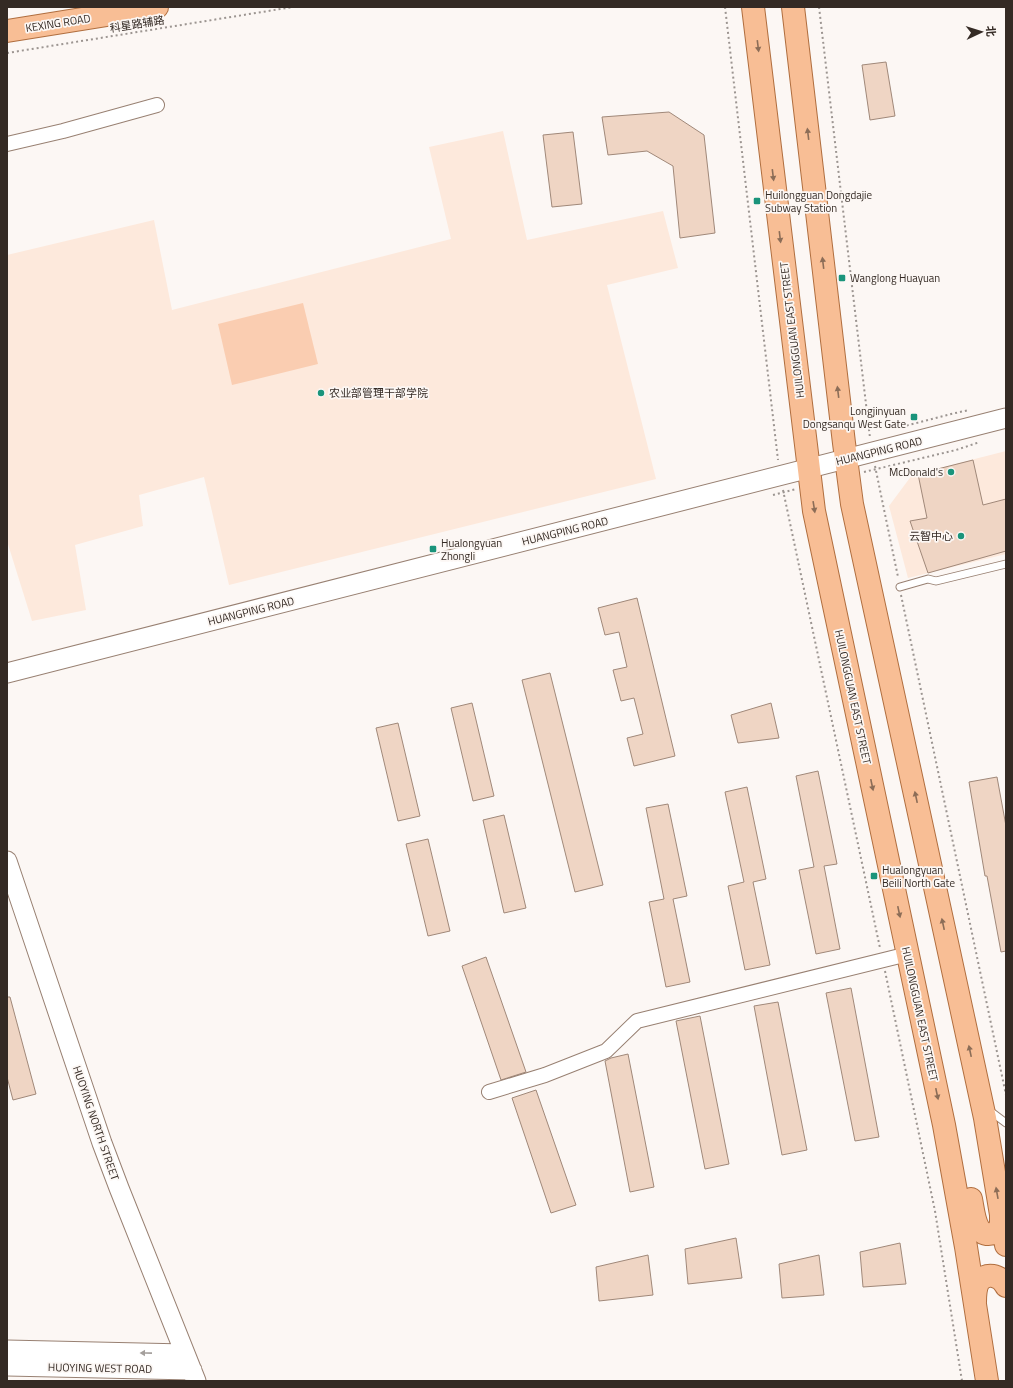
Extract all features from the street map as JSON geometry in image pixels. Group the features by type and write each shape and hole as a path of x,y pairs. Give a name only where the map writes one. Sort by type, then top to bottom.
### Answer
{"main road":[{"name":"KEXING ROAD","path":"7,31 157,7"},
{"name":"HUILONGGUAN EAST STREET","path":"753,7 814,511 944,1125 987,1381"},
{"path":"793,7 852,504 985,1118 1006,1245"},
{"name":"HUANGPING ROAD","path":"7,673 1006,418"},
{"name":"HUOYING NORTH STREET","path":"7,861 102,1143 191,1368"},
{"path":"944,1125 949,1142 968,1184 978,1228 985,1234 997,1232 1001,1225 1001,1216"},
{"path":"975,1305 977,1286 982,1279 989,1276 995,1276 1003,1280 1006,1286"},
{"name":"HUOYING WEST ROAD","path":"7,1350 191,1368"},
{"name":"HUOYING WEST ROAD","path":"7,1366 191,1368"}],"street":[{"path":"7,144 63,131 157,105"},
{"path":"489,1092 545,1075 606,1051 637,1021 908,954"}],"lane":[{"path":"900,587 928,579 936,581 1006,564"},
{"path":"977,1081 980,1094 987,1108 1006,1123"}],"path":[{"name":"科星路辅路","path":"7,53 293,7"},
{"path":"725,7 773,418"},
{"path":"819,7 866,408"},
{"path":"905,462 956,450 986,439"},
{"path":"883,506 1006,1095"}],"shaded area":[{"name":"农业部管理干部学院","path":"503,131 527,240 663,211 678,268 607,285 656,479 229,585 204,477 139,495 143,526 75,545 86,610 32,621 7,541 7,255 154,220 172,310 451,239 429,147"},
{"path":"303,303 318,364 232,385 218,324"},
{"path":"1006,451 1006,554 908,578 889,506 912,475"}],"building":[{"path":"886,62 895,116 870,120 862,65"},
{"path":"669,112 704,135 715,233 680,238 673,166 647,151 608,155 602,117"},
{"path":"573,132 582,204 552,207 543,135"},
{"name":"云智中心","path":"973,460 983,505 1006,499 1006,551 928,573 910,521 927,518 918,474"},
{"path":"637,598 675,756 634,766 627,738 643,734 634,698 621,701 613,670 627,667 619,632 605,635 598,608"},
{"path":"550,673 603,885 575,892 522,680"},
{"path":"472,703 494,796 473,801 451,708"},
{"path":"771,703 779,738 738,743 731,715"},
{"path":"398,723 420,816 398,821 376,728"},
{"path":"818,771 837,864 824,866 840,949 816,954 799,870 814,867 796,776"},
{"path":"997,777 1006,826 1006,951 1001,952 987,876 985,876 969,782"},
{"path":"747,787 766,879 753,882 770,965 745,970 728,886 744,882 725,792"},
{"path":"668,804 687,896 673,899 690,982 666,987 649,902 664,899 646,808"},
{"path":"504,815 526,908 504,913 483,820"},
{"path":"428,839 450,931 428,936 406,844"},
{"path":"486,957 526,1072 501,1080 462,966"},
{"path":"851,988 879,1137 855,1141 826,993"},
{"path":"7,997 10,997 36,1094 13,1100 7,1077"},
{"path":"778,1002 807,1150 782,1155 754,1006"},
{"path":"700,1016 729,1164 705,1169 676,1021"},
{"path":"628,1054 654,1187 630,1192 605,1061"},
{"path":"536,1090 576,1205 551,1213 512,1098"},
{"path":"736,1238 742,1278 688,1284 685,1249"},
{"path":"900,1243 906,1284 863,1287 860,1252"},
{"path":"648,1255 653,1295 599,1301 596,1267"},
{"path":"819,1255 824,1295 782,1298 779,1264"}],"place":[{"name":"Huilongguan Dongdajie Subway Station","path":"757,201"},
{"name":"Wanglong Huayuan","path":"842,278"},
{"name":"农业部管理干部学院","path":"321,393"},
{"name":"Longjinyuan Dongsanqu West Gate","path":"914,417"},
{"name":"McDonald's","path":"951,472"},
{"name":"云智中心","path":"961,536"},
{"name":"Hualongyuan Zhongli","path":"433,549"},
{"name":"Hualongyuan Beili North Gate","path":"874,876"}]}
